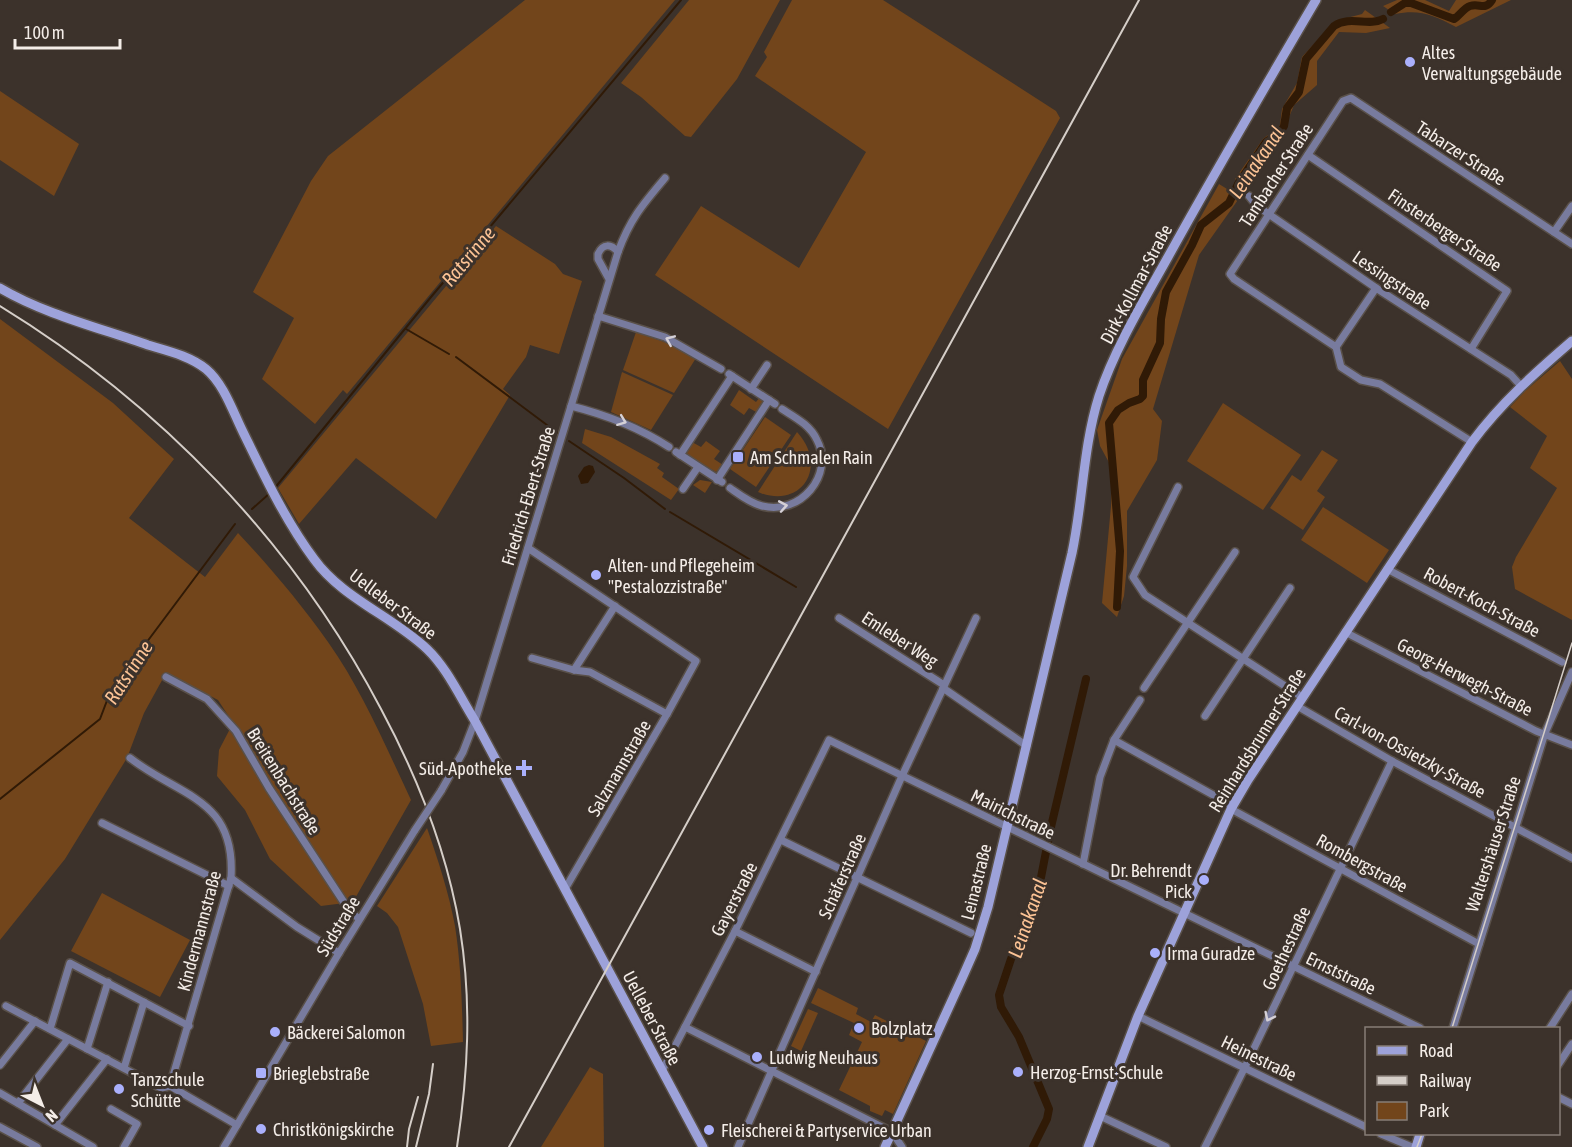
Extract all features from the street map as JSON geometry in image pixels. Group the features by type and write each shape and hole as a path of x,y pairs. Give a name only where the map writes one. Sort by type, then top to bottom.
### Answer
{"street":[{"name":"Dirk-Kollmar-Straße","path":"1059,611 1078,525 1088,438 1106,377 1157,277 1216,170 1316,0"},
{"name":"Tambacher Straße","path":"1336,347 1234,279 1230,274 1343,100 1351,98"},
{"name":"Tabarzer Straße","path":"1351,98 1572,244"},
{"name":"Finsterberger Straße","path":"1308,155 1507,291 1470,350"},
{"name":"Friedrich-Ebert-Straße","path":"474,720 626,228 639,208 665,178"},
{"name":"Lessingstraße","path":"1249,196 1257,206 1376,288 1511,375 1521,386"},
{"path":"1554,232 1572,206"},
{"path":"609,279 598,259 598,254 602,247 608,245 614,247 618,252"},
{"name":"Uelleber Straße","path":"0,288 14,296 190,359 206,369 217,381 273,492 305,546 320,566 335,581 426,648 441,666 474,720 703,1147"},
{"path":"1376,288 1336,347 1341,367 1361,380 1380,384 1472,442"},
{"path":"598,316 665,337 721,369"},
{"name":"Reinhardsbrunner Straße","path":"1088,1147 1138,1016 1232,807 1299,701 1472,442 1486,423 1521,386 1572,341"},
{"path":"751,389 767,365"},
{"path":"730,375 751,389 772,402 720,481 678,454 730,375"},
{"path":"571,406 623,421 669,447"},
{"path":"730,488 755,504 779,508 802,499 814,486 822,464 818,441 808,427 783,409"},
{"path":"683,489 698,467"},
{"name":"Carl-von-Ossietzky-Straße","path":"1178,487 1134,577 1145,595 1242,658 1299,701 1392,761 1572,858"},
{"path":"528,548 615,606 573,670"},
{"path":"1144,688 1235,552"},
{"name":"Robert-Koch-Straße","path":"1387,569 1562,662"},
{"path":"1205,716 1290,588"},
{"name":"Salzmannstraße","path":"565,889 668,714 696,661 615,606"},
{"name":"Leinastraße","path":"885,1147 975,949 988,907 1059,611"},
{"name":"Emleber Weg","path":"839,618 944,687 1027,746"},
{"name":"Schäferstraße","path":"738,1147 902,776 976,618"},
{"name":"Georg-Herwegh-Straße","path":"1345,632 1536,731 1572,745"},
{"path":"532,658 573,670 590,672 668,714"},
{"name":"Breitenbachstraße","path":"166,677 207,699 236,731 269,788 349,910 359,919"},
{"name":"Waltershäuser Straße","path":"1454,1027 1545,734 1571,677"},
{"path":"1083,864 1100,777 1114,740 1140,699"},
{"name":"Südstraße","path":"224,1147 359,919 441,791 463,752 474,720"},
{"name":"Mairichstraße","path":"829,740 1184,914"},
{"name":"Gayerstraße","path":"662,1071 781,840 829,740"},
{"name":"Rombergstraße","path":"1114,740 1479,944"},
{"name":"Kindermannstraße","path":"130,758 197,798 221,821 232,859 229,886 170,1086"},
{"name":"Goethestraße","path":"1204,1147 1294,967 1392,761"},
{"path":"102,823 229,886"},
{"path":"781,840 971,933"},
{"path":"231,878 297,927 339,953"},
{"name":"Ernststraße","path":"1184,914 1416,1027"},
{"path":"735,931 816,972"},
{"path":"50,1029 70,963 189,1026"},
{"path":"87,1048 108,982"},
{"path":"1551,1027 1572,994"},
{"path":"124,1068 144,1002"},
{"path":"6,1006 161,1088 170,1086 237,1125"},
{"name":"Heinestraße","path":"1138,1016 1365,1127"},
{"path":"0,1065 35,1021"},
{"path":"685,1027 892,1132 902,1147"},
{"path":"18,1103 68,1039"},
{"path":"1560,1062 1572,1044"},
{"path":"55,1125 107,1059"},
{"path":"0,1093 93,1147"},
{"path":"111,1109 137,1124 124,1147"},
{"path":"1100,1116 1166,1147"},
{"path":"0,1127 37,1147"},
{"path":"1384,1135 1414,1147"},
{"path":"75,1147 80,1139"}],"green space":[{"path":"525,0 675,0 347,394 343,390 315,424 262,379 294,318 253,292 311,181 328,156"},
{"path":"689,0 780,0 737,79 691,137 685,136 641,97 621,83"},
{"path":"792,0 883,0 1056,111 1060,118 888,429 655,275 701,206 799,268 866,152 755,76 767,57 764,52"},
{"path":"1397,0 1425,0 1449,11 1456,0 1511,0 1456,27 1426,14 1412,12 1395,14 1383,6"},
{"path":"1365,10 1390,28 1366,33 1339,32 1317,61 1317,85 1294,105 1280,139 1271,142 1246,187 1235,179 1263,139 1280,125 1282,109 1297,83 1302,57 1335,21 1362,14"},
{"path":"0,91 79,144 54,196 0,160"},
{"path":"1219,184 1240,197 1199,255 1153,409 1162,421 1157,460 1127,511 1127,566 1124,596 1117,617 1102,603 1111,506 1112,468 1100,446 1097,430 1122,359"},
{"path":"496,226 555,264 563,274 582,281 559,354 530,345 526,357 503,389 510,395 436,519 356,458 299,524 278,488"},
{"path":"0,319 113,403 174,459 129,518 205,577 238,533 318,628 352,679 411,800 353,902 321,906 270,859 245,810 217,776 219,750 233,723 218,700 166,673 144,713 127,758 65,859 0,940"},
{"path":"636,332 667,343 696,358 674,393 623,370"},
{"path":"1560,361 1572,379 1572,620 1515,589 1512,567 1557,488 1530,468 1547,436 1510,407"},
{"path":"622,372 673,395 651,430 611,412"},
{"path":"739,390 756,402 760,397 763,403 758,413 749,408 744,415 730,405"},
{"path":"1223,403 1301,455 1263,510 1187,461"},
{"path":"765,417 791,435 756,487 730,469"},
{"path":"585,429 611,437 660,464 657,468 664,473 662,477 679,489 671,500 582,443"},
{"path":"797,432 806,445 810,459 810,471 806,482 798,490 787,495 773,496 758,492"},
{"path":"706,441 720,451 714,459 723,465 716,472 687,455 687,449 692,442 701,447"},
{"path":"1322,450 1338,460 1317,491 1325,497 1303,530 1270,508 1292,475 1301,481"},
{"path":"700,480 712,482 705,493 693,485"},
{"path":"1323,507 1389,550 1367,583 1301,540"},
{"path":"427,828 455,926 462,998 463,1042 431,1046 423,1004 398,927 387,913 377,906"},
{"path":"102,893 190,940 160,997 71,951"},
{"path":"818,988 858,1008 856,1014 871,1022 875,1015 926,1041 893,1114 885,1110 882,1116 870,1111 870,1106 839,1090 862,1042 849,1035 854,1023 811,1003"},
{"path":"808,1009 818,1013 801,1051 791,1046"},
{"path":"590,1067 603,1074 604,1147 541,1147"}],"shaded area":[{"path":"593,466 595,472 588,483 581,484 578,476 584,467"}],"waterway":[{"name":"Ratsrinne","path":"274,489 431,297 681,0"},
{"name":"Leinakanal","path":"1391,12 1405,3 1411,3 1454,19 1468,7 1485,6 1492,0"},
{"name":"Leinakanal","path":"1117,607 1120,551 1109,423 1118,410 1143,396 1143,380 1160,343 1161,319 1166,292 1201,225 1229,203 1238,184 1266,142 1281,131 1287,108 1299,92 1306,59 1334,26 1347,21 1371,22 1383,19"},
{"path":"406,329 449,354"},
{"path":"456,357 559,434"},
{"path":"569,441 665,509"},
{"name":"Ratsrinne","path":"252,509 270,493"},
{"path":"670,512 796,587"},
{"name":"Ratsrinne","path":"0,799 100,719 111,690 235,524"},
{"name":"Leinakanal","path":"1033,1147 1047,1119 1049,1109 1019,1037 1001,1007 999,995 1011,959 1037,898 1050,831 1086,679"}],"tram line":[{"path":"1452,1027 1572,643"},
{"path":"1417,1147 1422,1135"}],"railway":[{"path":"509,1147 1139,0"},
{"path":"0,306 59,345 115,387 168,433 218,482 264,534 307,589 346,648 381,709 430,816 447,871 460,929 466,984 467,1038 464,1092 457,1147"},
{"path":"416,1147 429,1094 433,1064"},
{"path":"407,1147 409,1129 418,1097"}],"place":[{"name":"Altes Verwaltungsgebäude","path":"1410,62"},
{"name":"Am Schmalen Rain","path":"738,457"},
{"name":"Alten- und Pflegeheim \"Pestalozzistraße\"","path":"596,575"},
{"name":"Süd-Apotheke","path":"524,768"},
{"name":"Dr. Behrendt Pick","path":"1204,880"},
{"name":"Irma Guradze","path":"1155,953"},
{"name":"Bolzplatz","path":"859,1028"},
{"name":"Bäckerei Salomon","path":"275,1032"},
{"name":"Ludwig Neuhaus","path":"757,1057"},
{"name":"Herzog-Ernst-Schule","path":"1018,1072"},
{"name":"Brieglebstraße","path":"261,1073"},
{"name":"Tanzschule Schütte","path":"119,1089"},
{"name":"Christkönigskirche","path":"261,1129"},
{"name":"Fleischerei & Partyservice Urban","path":"709,1130"}]}
